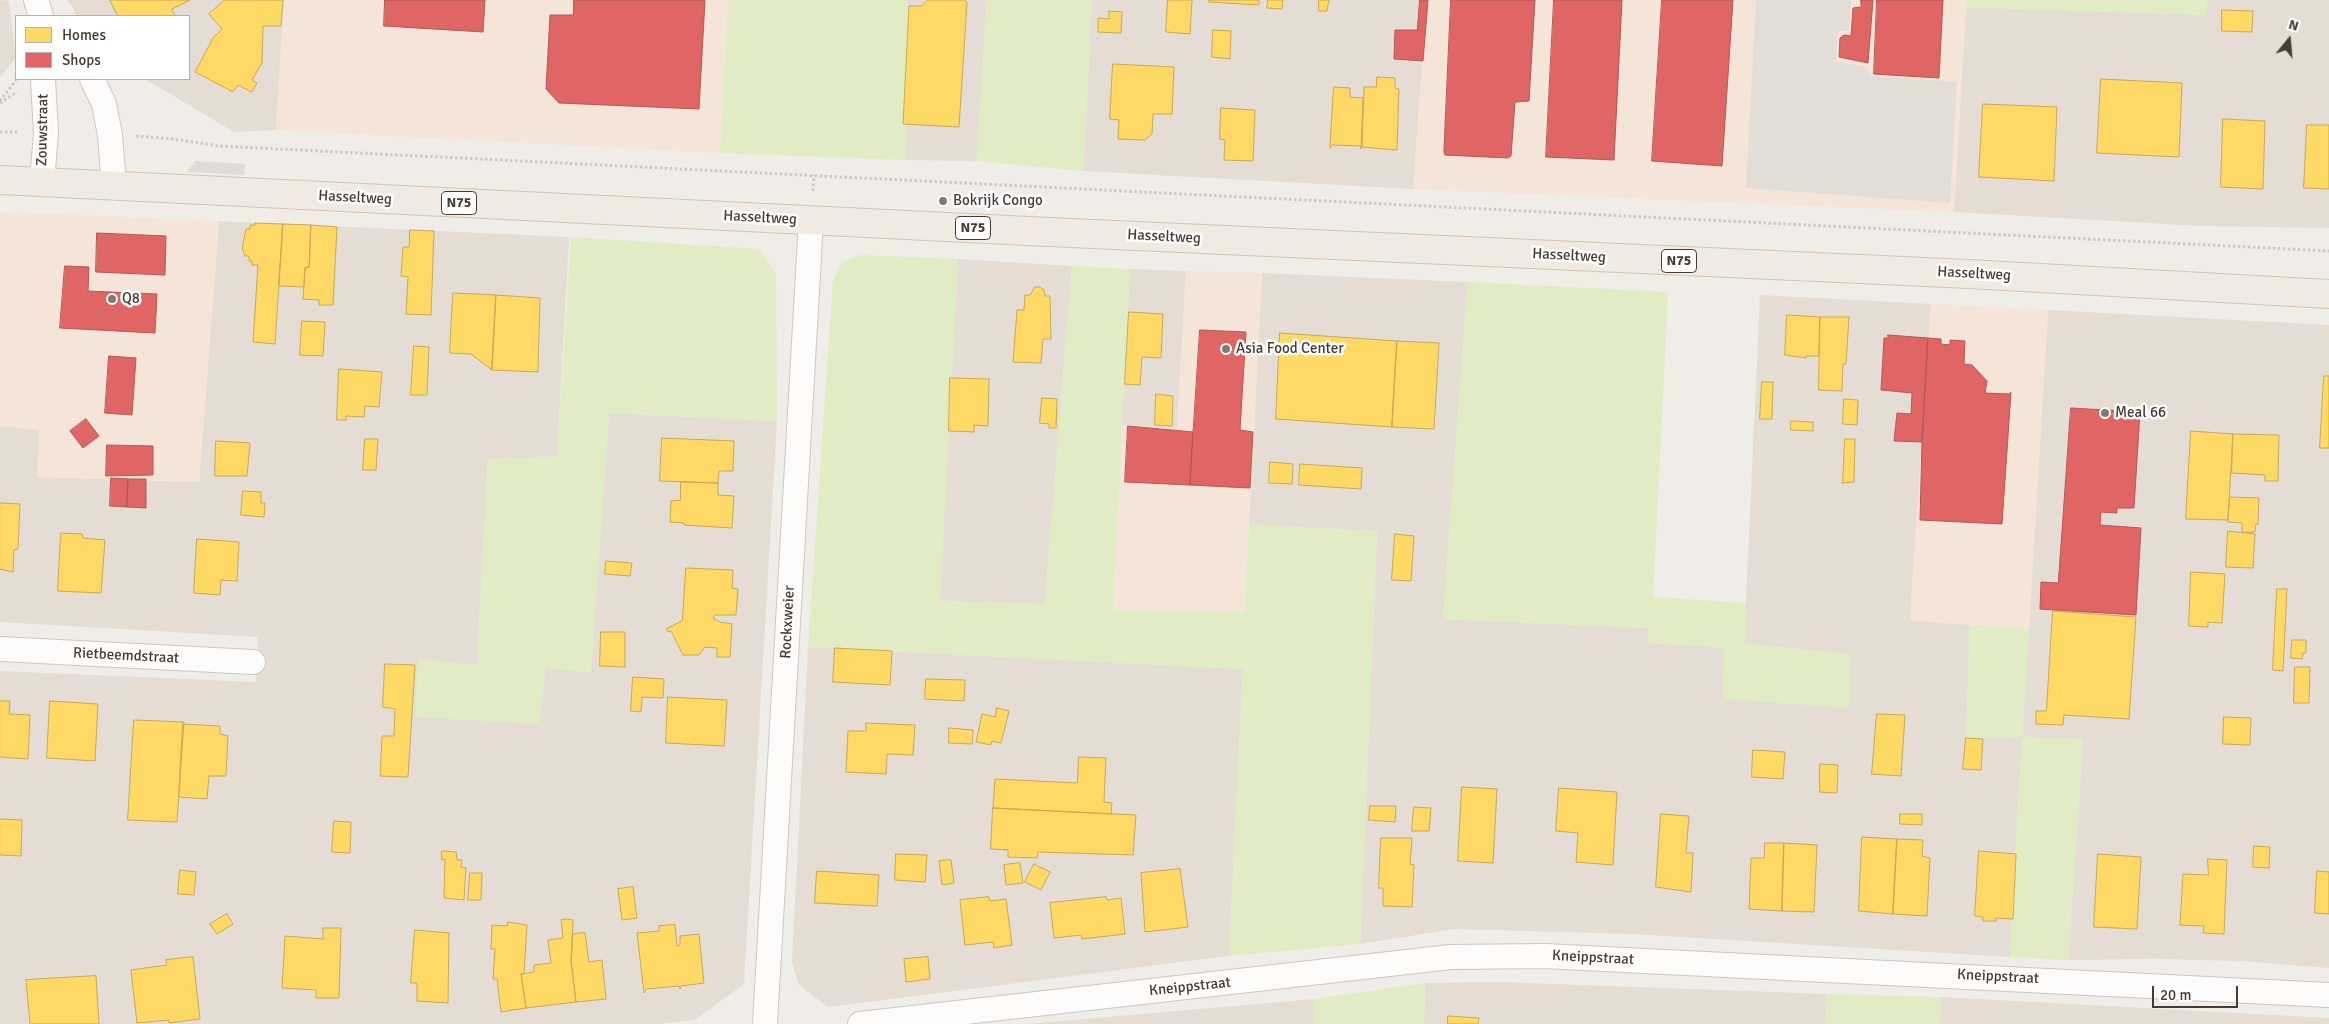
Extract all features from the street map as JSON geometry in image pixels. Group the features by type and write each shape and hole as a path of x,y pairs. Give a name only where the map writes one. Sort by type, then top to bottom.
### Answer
{"main road":[{"name":"Hasseltweg","path":"0,180 1959,273 2329,294"}],"street":[{"name":"Zouwstraat","path":"42,182 46,133 43,80"},
{"path":"92,80 106,112 110,135 114,186"},
{"name":"Rockxweier","path":"765,1024 811,220"},
{"name":"Rietbeemdstraat","path":"0,649 253,662"},
{"name":"Kneippstraat","path":"860,1024 1452,957 1545,956 2329,995"}],"path":[{"path":"0,101 16,80"},
{"path":"0,132 29,132"},
{"path":"132,136 174,139 220,146 2329,251"},
{"path":"813,193 814,175"}],"shaded area":[{"path":"0,0 9,1 15,59 0,77"},
{"path":"68,0 284,0 276,130 234,132 147,80 190,80 190,15 76,15"},
{"path":"284,0 728,0 720,153 276,130"},
{"path":"908,0 987,0 977,161 905,160"},
{"path":"1092,0 1427,0 1413,189 1083,171"},
{"path":"1427,0 1966,0 1954,212 1413,189"},
{"path":"1756,0 1851,0 1849,31 1838,31 1836,61 1866,67 1871,76 1957,82 1950,203 1746,188"},
{"path":"2207,0 2329,0 2329,228 2200,226 1954,212 1966,7 2206,15"},
{"path":"195,161 245,164 244,175 187,172"},
{"path":"0,212 219,221 199,482 37,477 39,430 0,426"},
{"path":"219,221 569,237 557,457 488,459 477,665 539,724 545,668 603,485 609,413 777,421 744,984 695,1020 660,1024 0,1024 0,671 256,682 258,637 0,622 0,426 39,429 38,477 199,482"},
{"path":"958,259 1072,266 1045,604 939,601"},
{"path":"1130,269 1186,271 1177,429 1121,425"},
{"path":"1186,271 1262,273 1244,613 1113,610 1121,425 1177,428"},
{"path":"1262,273 1468,282 1443,619 1649,628 1649,643 1850,654 1744,644 1760,295 1931,304 1910,620 1970,625 1966,738 2022,737 2010,957 1632,934 1454,929 1360,944 1377,531 1249,525"},
{"path":"1931,304 2048,310 2029,630 1910,620"},
{"path":"2048,310 2329,325 2329,968 2240,961 2157,959 2068,960 2083,740 2022,737"},
{"path":"808,647 1243,669 1229,956 828,1007 799,985 792,963"},
{"path":"1500,982 1827,994 1826,1024 1424,1024 1425,983"},
{"path":"1941,997 2329,1018 2329,1024 1940,1024"},
{"path":"1314,999 1315,1024 1027,1024"}],"green space":[{"path":"728,0 908,0 905,160 720,153"},
{"path":"987,0 1092,0 1083,171 977,161"},
{"path":"1966,0 2207,0 2206,15 1966,7"},
{"path":"571,237 758,249 776,273 777,421 609,413 591,673 545,668 539,724 415,717 418,659 477,665 488,459 557,457"},
{"path":"861,255 958,259 940,601 1045,604 1072,266 1130,269 1113,610 1244,613 1249,525 1377,531 1360,944 1229,956 1243,669 808,647 833,280 843,261"},
{"path":"1468,282 1668,292 1653,597 1746,603 1745,644 1850,654 1849,708 1723,699 1724,648 1649,643 1648,628 1443,619"},
{"path":"1970,625 2029,630 2022,737 1966,738"},
{"path":"2022,737 2083,739 2068,960 2010,957"},
{"path":"1425,983 1424,1024 1315,1024 1314,999"},
{"path":"1827,994 1941,997 1940,1024 1826,1024"}],"building: Homes":[{"path":"110,0 190,0 172,9 175,15 118,15"},
{"path":"225,0 283,0 281,26 263,26 262,63 252,80 257,83 252,92 238,85 233,92 195,72 213,38 222,29 209,14"},
{"path":"928,0 965,0 967,3 959,127 903,124 909,6 921,6"},
{"path":"1168,0 1192,0 1190,34 1166,32"},
{"path":"1209,0 1259,0 1259,5 1209,2"},
{"path":"1268,0 1283,0 1282,9 1267,8"},
{"path":"1319,0 1329,0 1327,11 1319,11"},
{"path":"2222,10 2253,11 2252,32 2222,31"},
{"path":"1109,11 1122,12 1121,33 1098,32 1098,18 1109,19"},
{"path":"1213,30 1231,31 1230,59 1212,57"},
{"path":"1113,64 1174,67 1172,114 1153,114 1152,134 1145,140 1118,139 1119,120 1110,119"},
{"path":"1377,77 1395,78 1395,88 1399,89 1397,150 1362,147 1364,87 1376,87"},
{"path":"2101,79 2182,83 2179,157 2097,153"},
{"path":"1334,87 1350,88 1350,97 1363,98 1361,149 1360,146 1332,145 1330,148"},
{"path":"1983,104 2057,107 2054,181 1979,177"},
{"path":"1221,108 1255,110 1253,161 1224,160 1225,140 1220,139"},
{"path":"2223,119 2265,121 2263,189 2221,187"},
{"path":"2307,125 2329,125 2329,189 2304,188"},
{"path":"255,223 283,224 275,344 253,342 258,265 252,265 252,261 249,261 249,256 245,256 242,248 246,229 250,229 250,225 255,225"},
{"path":"283,224 311,225 309,267 305,268 304,287 279,286"},
{"path":"311,225 337,227 333,305 319,305 319,300 303,299 305,268 309,267"},
{"path":"410,230 434,231 431,315 406,314 408,277 401,276 403,247 409,247"},
{"path":"1035,287 1040,287 1044,290 1045,296 1050,296 1051,339 1043,339 1041,363 1013,362 1017,310 1024,310 1025,295 1030,295"},
{"path":"453,293 496,295 492,370 471,354 450,353"},
{"path":"496,295 540,298 538,372 492,370"},
{"path":"1129,312 1163,314 1161,358 1142,357 1140,385 1125,384"},
{"path":"1787,315 1820,317 1819,356 1806,356 1806,358 1785,355"},
{"path":"1820,317 1849,317 1846,364 1843,364 1842,391 1819,390"},
{"path":"302,321 325,322 323,356 300,355"},
{"path":"1280,333 1397,341 1392,427 1276,419"},
{"path":"1397,341 1439,343 1434,429 1392,427"},
{"path":"414,346 429,347 427,395 411,395"},
{"path":"339,369 382,372 379,407 365,406 364,417 346,416 346,420 337,420"},
{"path":"2324,376 2329,376 2329,448 2320,448"},
{"path":"950,378 989,379 988,426 974,425 974,432 949,431"},
{"path":"1762,382 1773,382 1772,419 1760,419"},
{"path":"1156,394 1173,396 1172,426 1155,425"},
{"path":"1042,398 1057,399 1056,428 1049,428 1049,424 1040,423"},
{"path":"1844,399 1858,400 1857,425 1843,424"},
{"path":"1791,421 1813,422 1813,431 1791,430"},
{"path":"2191,431 2233,434 2228,520 2186,519"},
{"path":"2233,434 2279,435 2278,481 2265,481 2265,475 2232,473"},
{"path":"662,438 734,441 733,471 719,471 718,483 660,481"},
{"path":"365,439 378,439 376,470 363,470"},
{"path":"1845,439 1855,439 1854,482 1843,483"},
{"path":"216,441 250,443 247,476 215,476"},
{"path":"1270,462 1293,464 1292,484 1269,483"},
{"path":"1300,464 1362,468 1361,489 1299,485"},
{"path":"681,482 718,483 718,495 734,496 732,528 684,525 684,523 670,522 671,501 680,500"},
{"path":"243,491 261,492 261,503 265,503 264,517 241,515"},
{"path":"2230,497 2259,498 2258,524 2256,524 2255,532 2242,532 2242,523 2228,522"},
{"path":"0,503 20,504 18,549 14,550 13,572 0,569"},
{"path":"2228,531 2255,534 2253,568 2226,567"},
{"path":"61,533 82,534 83,538 105,540 101,593 58,591"},
{"path":"1395,534 1414,536 1411,581 1392,580"},
{"path":"197,539 239,542 237,581 221,580 220,595 194,593"},
{"path":"606,561 632,563 630,576 605,574"},
{"path":"686,568 733,570 732,588 738,589 736,615 715,615 713,618 720,622 732,624 730,657 717,657 717,648 705,647 699,655 683,655 671,631 668,632 666,629 682,621"},
{"path":"2191,572 2225,574 2222,623 2208,622 2208,627 2189,626"},
{"path":"2277,589 2287,589 2283,671 2273,670"},
{"path":"2053,611 2136,617 2129,719 2064,715 2063,725 2036,724 2036,711 2046,711"},
{"path":"601,632 625,632 625,667 600,666"},
{"path":"2292,640 2306,640 2306,653 2303,653 2302,659 2291,658"},
{"path":"835,648 892,651 890,685 833,682"},
{"path":"385,664 415,665 408,777 380,776 382,736 394,736 395,709 383,707"},
{"path":"2295,667 2310,667 2309,703 2294,703"},
{"path":"633,677 664,679 663,698 642,697 641,712 631,711"},
{"path":"926,679 965,680 964,701 925,699"},
{"path":"668,697 727,700 724,746 666,743"},
{"path":"0,701 10,701 9,714 30,715 28,759 0,757"},
{"path":"50,701 98,704 95,761 47,758"},
{"path":"997,708 1009,711 1001,743 992,741 991,745 976,742 982,714 995,717"},
{"path":"1877,714 1905,715 1901,776 1872,774"},
{"path":"2224,717 2251,718 2250,745 2223,744"},
{"path":"134,720 184,722 177,822 128,820"},
{"path":"866,723 915,725 913,755 887,754 886,774 846,772 848,731 866,731"},
{"path":"183,724 220,726 220,734 228,736 226,776 209,776 207,799 179,797"},
{"path":"949,728 973,730 972,744 949,743"},
{"path":"1966,738 1983,739 1981,770 1963,769"},
{"path":"1753,750 1785,752 1783,779 1752,777"},
{"path":"1079,757 1106,758 1104,802 1112,803 1111,814 993,808 995,779 1077,783"},
{"path":"1820,764 1838,765 1837,793 1820,792"},
{"path":"1462,787 1497,789 1493,863 1458,861"},
{"path":"1559,788 1617,792 1613,865 1576,862 1578,833 1556,831"},
{"path":"1370,806 1396,806 1395,822 1369,820"},
{"path":"1414,807 1431,808 1429,831 1412,831"},
{"path":"993,808 1136,815 1133,855 1038,852 1037,858 1008,857 1008,850 991,849"},
{"path":"1661,814 1689,816 1686,853 1693,853 1691,892 1656,887"},
{"path":"1900,814 1922,814 1922,825 1900,824"},
{"path":"0,819 22,820 21,856 0,855"},
{"path":"334,821 351,822 350,853 332,852"},
{"path":"1862,837 1897,839 1893,914 1859,911"},
{"path":"1381,838 1412,838 1410,864 1414,865 1412,907 1383,906 1383,888 1379,888"},
{"path":"1897,839 1923,840 1922,856 1930,858 1927,916 1893,914"},
{"path":"1765,843 1784,843 1782,911 1749,909 1751,858 1764,858"},
{"path":"1784,843 1817,845 1814,912 1782,911"},
{"path":"2254,846 2270,847 2269,868 2253,867"},
{"path":"442,851 456,852 457,860 462,860 461,867 466,868 464,900 444,898 445,859 442,860"},
{"path":"1979,851 2016,854 2013,919 1996,918 1996,921 1983,921 1983,917 1975,916"},
{"path":"896,854 927,855 925,882 895,880"},
{"path":"2098,854 2141,857 2137,929 2094,927"},
{"path":"2208,859 2227,860 2224,934 2203,933 2204,926 2180,925 2183,874 2208,875"},
{"path":"951,860 954,883 942,885 939,861"},
{"path":"1020,863 1023,883 1006,885 1004,865"},
{"path":"1034,864 1050,872 1041,890 1025,882"},
{"path":"1180,869 1188,927 1145,932 1141,873"},
{"path":"180,870 196,872 194,895 178,894"},
{"path":"817,871 879,875 877,906 815,903"},
{"path":"2317,871 2329,872 2329,914 2315,913"},
{"path":"470,873 482,873 481,900 468,900"},
{"path":"633,887 637,918 622,920 618,889"},
{"path":"989,897 990,901 1006,899 1012,945 994,948 993,942 965,945 960,900"},
{"path":"1106,897 1107,900 1121,898 1125,934 1082,939 1081,935 1054,938 1050,903"},
{"path":"227,914 233,924 217,934 210,924"},
{"path":"561,920 573,920 571,961 576,1002 526,1008 521,974 534,972 534,965 551,963 548,940 563,938"},
{"path":"508,922 527,925 524,974 521,974 526,1008 501,1012 497,979 493,979 495,949 491,949 492,925 507,926"},
{"path":"675,925 677,946 680,945 680,936 699,934 704,983 681,986 680,989 679,986 646,989 644,993 637,933 659,931 659,926"},
{"path":"323,928 341,928 339,998 316,998 316,990 282,988 285,936 323,939"},
{"path":"415,930 449,933 448,1003 417,1001 417,983 411,983"},
{"path":"585,933 589,962 602,960 606,999 576,1002 571,961 573,934"},
{"path":"193,957 200,1019 169,1023 169,1020 137,1023 131,970 167,965 166,960"},
{"path":"928,957 930,979 906,982 904,959"},
{"path":"96,976 99,1024 30,1024 26,980"},
{"path":"1448,1016 1479,1018 1478,1024 1448,1024"}],"building: Shops":[{"path":"385,0 485,0 483,32 384,26"},
{"path":"574,0 705,0 699,109 559,103 546,89 550,15 573,15"},
{"path":"1420,0 1428,0 1423,61 1394,59 1395,30 1417,30"},
{"path":"1451,0 1535,0 1529,101 1515,102 1511,156 1508,158 1445,155"},
{"path":"1554,0 1622,0 1614,160 1546,157"},
{"path":"1662,0 1733,0 1722,166 1652,161"},
{"path":"1861,0 1873,0 1868,63 1839,57 1840,38 1844,35 1851,36 1853,8 1861,7"},
{"path":"1877,0 1943,0 1939,78 1874,74"},
{"path":"97,233 166,236 165,275 96,272"},
{"path":"65,266 89,267 88,291 157,294 155,333 60,328"},
{"path":"1200,330 1246,332 1240,430 1253,432 1250,488 1190,485"},
{"path":"1888,335 1928,338 1922,442 1894,441 1897,413 1911,414 1912,393 1881,390 1884,338 1888,338"},
{"path":"1928,338 1941,339 1941,344 1950,345 1950,340 1965,341 1964,364 1972,365 1987,381 1985,393 2009,394 2011,392 2002,524 1920,520"},
{"path":"109,356 136,358 132,415 105,413"},
{"path":"2071,408 2140,412 2134,508 2117,508 2117,513 2101,512 2100,525 2141,528 2136,615 2040,609 2041,582 2058,583"},
{"path":"86,419 99,436 83,448 70,431"},
{"path":"1128,426 1193,432 1190,485 1125,482"},
{"path":"107,445 153,446 153,475 106,476"},
{"path":"111,478 128,479 127,507 110,506"},
{"path":"128,479 146,479 146,508 127,507"}],"place":[{"name":"Bokrijk Congo","path":"943,201"},
{"name":"Q8","path":"112,299"},
{"name":"Asia Food Center","path":"1226,349"},
{"name":"Meal 66","path":"2105,413"}]}
